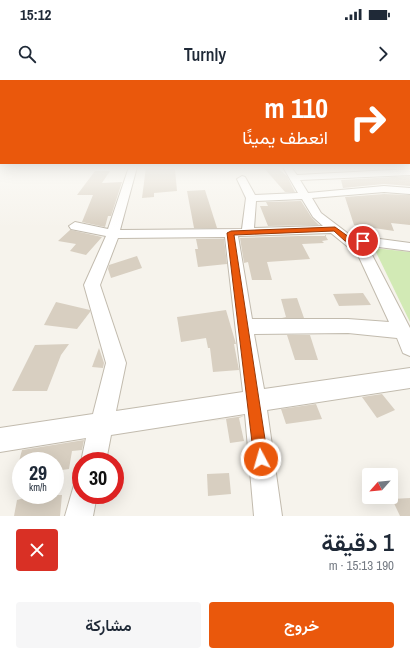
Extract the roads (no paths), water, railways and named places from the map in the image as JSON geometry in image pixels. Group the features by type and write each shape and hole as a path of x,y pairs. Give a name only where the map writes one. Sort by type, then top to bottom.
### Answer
{"street":[{"path":"95,452 116,362 92,285 113,234 127,187"},
{"path":"246,187 252,198 239,233 244,327 255,402 268,516"},
{"path":"299,187 317,215 364,253 410,347"},
{"path":"252,198 304,196 376,189 410,191"},
{"path":"75,226 113,234 239,233 335,229"},
{"path":"347,239 410,247"},
{"path":"244,327 348,326 402,331"},
{"path":"0,440 410,378"},
{"path":"79,516 82,504"}]}
